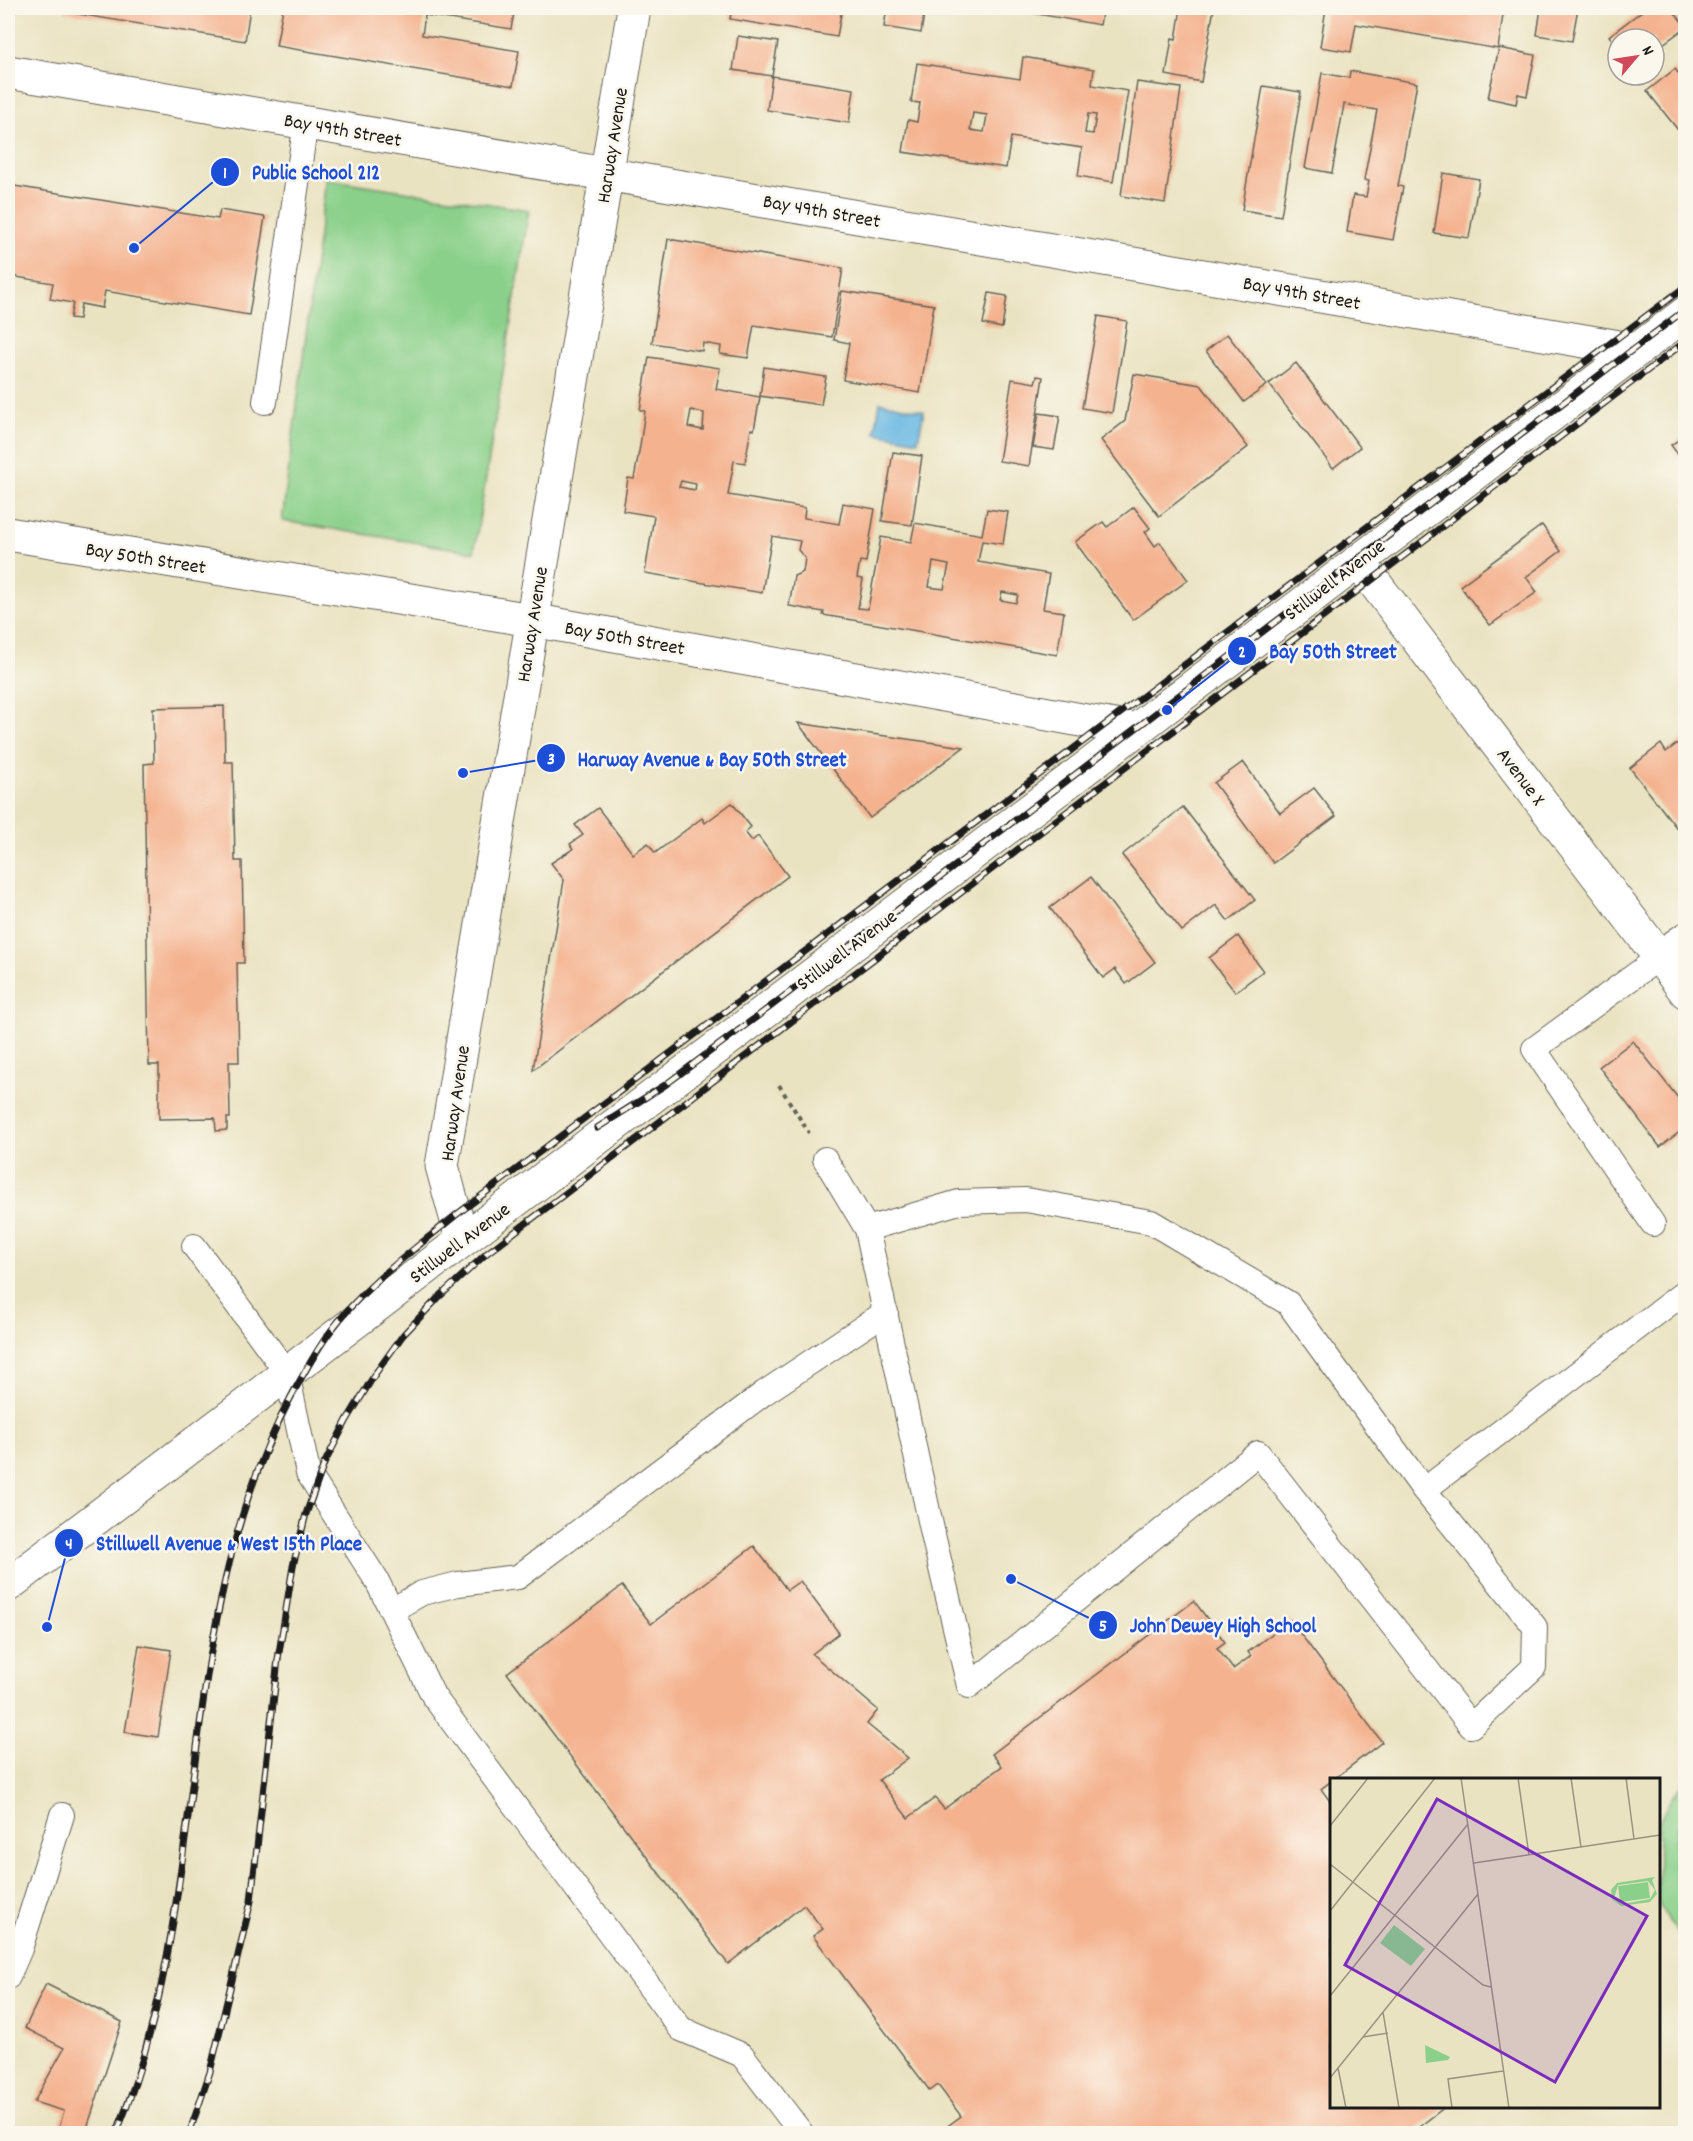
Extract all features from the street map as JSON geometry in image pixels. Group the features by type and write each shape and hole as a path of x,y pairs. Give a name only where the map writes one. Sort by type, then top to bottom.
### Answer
{"street":[{"name":"Harway Avenue","path":"462,1239 442,1166 634,8"},
{"name":"Bay 49th Street","path":"8,72 1637,350"},
{"name":"Stillwell Avenue","path":"8,1585 1686,313"},
{"name":"Bay 50th Street","path":"8,534 532,620 1136,730"},
{"name":"Avenue X","path":"1358,561 1686,992"},
{"path":"1659,957 1686,939"}],"lane":[{"path":"265,402 306,122"},
{"path":"1653,1224 1534,1049 1659,957"},
{"path":"825,1159 867,1229 934,1539 969,1686 1258,1453 1472,1726 1534,1667 1535,1627 1424,1490 1288,1303 1151,1222 1026,1200 959,1202 867,1229"},
{"path":"194,1246 287,1373 308,1473 377,1581 434,1697 681,2030 742,2055 802,2133"},
{"path":"1424,1490 1686,1291"},
{"path":"392,1610 422,1593 458,1584 518,1577 764,1393 886,1312"},
{"path":"8,1977 20,1949 62,1815"}],"path":[{"path":"779,1085 825,1159"}],"green space":[{"path":"326,179 529,210 474,552 282,521"},
{"path":"1685,1782 1685,1814 1677,1829 1674,1865 1675,1881 1685,1904 1685,1942 1660,1905 1660,1820 1673,1796"}],"water":[{"path":"880,402 924,411 918,441 875,433"}],"building":[{"path":"66,8 250,8 245,41 65,12"},
{"path":"283,8 515,8 511,29 425,15 422,35 519,51 513,86 276,46"},
{"path":"732,8 842,8 837,37 730,19"},
{"path":"887,8 925,8 921,33 884,27"},
{"path":"1033,8 1103,8 1100,25 1032,13"},
{"path":"1181,8 1214,8 1201,82 1166,75 1172,38 1176,39"},
{"path":"1326,8 1504,8 1498,49 1356,24 1351,52 1320,47"},
{"path":"1541,8 1578,8 1572,41 1537,35"},
{"path":"1646,8 1671,8 1686,27 1666,42 1666,27 1621,27"},
{"path":"738,36 778,42 772,76 733,70"},
{"path":"1499,48 1535,55 1527,96 1518,94 1516,104 1488,98"},
{"path":"1023,57 1094,69 1092,85 1128,91 1113,182 1078,176 1082,148 1011,137 1006,168 903,152 908,120 917,122 920,103 911,102 917,63 1020,79","holes":["973,113 987,115 984,132 970,130","1088,114 1096,115 1093,134 1085,133"]},
{"path":"1675,69 1686,83 1686,140 1647,91 1652,87 1666,87 1666,76"},
{"path":"1350,71 1417,83 1398,186 1403,187 1393,240 1347,232 1353,195 1366,197 1369,181 1364,180 1377,110 1344,104 1332,173 1305,168 1322,73 1349,78"},
{"path":"772,76 854,89 849,123 767,110"},
{"path":"1137,82 1181,88 1165,203 1121,196"},
{"path":"1263,86 1301,92 1281,216 1242,210"},
{"path":"1443,173 1479,179 1469,238 1434,233"},
{"path":"8,185 218,219 220,210 265,217 249,315 105,291 102,308 81,304 79,319 70,318 73,303 50,299 53,283 11,276 8,287"},
{"path":"668,239 843,268 832,337 754,325 748,358 720,354 721,346 703,343 702,351 652,343"},
{"path":"842,291 934,305 920,393 843,380 849,343 834,340"},
{"path":"989,293 1007,296 1002,328 983,324"},
{"path":"1098,316 1127,321 1112,413 1082,408"},
{"path":"1227,334 1267,385 1244,402 1206,351"},
{"path":"649,357 720,368 716,389 760,397 745,463 734,461 728,495 805,508 804,518 839,524 843,503 875,509 866,562 860,561 857,578 863,579 858,608 868,609 881,537 911,542 915,523 982,535 987,509 1008,512 1003,544 982,541 978,562 1049,574 1043,609 1064,612 1057,655 823,615 824,612 789,606 794,576 803,572 805,558 798,550 800,541 772,536 762,593 645,573 654,516 623,511 628,478 634,479 640,446 645,411 640,410","holes":["691,410 704,413 703,430 688,427","681,481 696,484 695,490 679,487","933,562 949,565 944,589 929,587","1002,592 1018,595 1016,603 1000,600"]},
{"path":"1296,363 1360,447 1333,468 1269,384"},
{"path":"764,367 826,377 821,405 760,396"},
{"path":"1134,374 1201,385 1248,447 1159,516 1101,440 1125,421"},
{"path":"1037,376 1043,377 1029,466 999,461 1012,379 1035,383"},
{"path":"1039,413 1060,416 1054,450 1033,447"},
{"path":"1686,435 1686,466 1671,445"},
{"path":"893,452 922,456 912,525 882,521"},
{"path":"1134,507 1150,528 1145,532 1155,546 1160,542 1188,580 1133,620 1075,542 1103,522 1107,527"},
{"path":"1542,525 1561,551 1526,577 1537,592 1490,625 1460,586"},
{"path":"224,706 225,762 233,762 235,861 242,861 244,963 237,963 239,1062 229,1062 230,1118 227,1118 227,1130 216,1131 215,1118 159,1119 159,1065 149,1065 144,764 154,763 153,708"},
{"path":"798,723 850,731 964,747 870,818"},
{"path":"1686,737 1686,840 1630,768 1661,744 1666,752"},
{"path":"1243,762 1280,813 1314,788 1336,816 1273,863 1214,783"},
{"path":"732,803 751,827 745,832 752,841 758,836 788,876 533,1070 564,880 551,863 573,849 570,844 583,835 575,825 598,808 633,854 648,843 655,853 702,818 705,823"},
{"path":"1183,807 1255,900 1228,921 1216,905 1182,931 1122,855"},
{"path":"1091,877 1155,962 1126,984 1115,969 1103,978 1050,908"},
{"path":"1238,936 1263,971 1235,992 1209,958"},
{"path":"1633,1041 1686,1108 1686,1127 1660,1147 1599,1067"},
{"path":"754,1546 787,1590 800,1581 839,1633 812,1654 878,1710 867,1724 908,1758 879,1780 908,1818 935,1798 944,1809 1002,1766 992,1754 1194,1601 1225,1642 1217,1648 1233,1669 1251,1656 1248,1652 1290,1620 1382,1742 1335,1778 1330,1778 1330,1782 1321,1789 1330,1801 1330,2108 1443,2108 1410,2134 937,2134 961,2116 938,2085 930,2091 813,1936 823,1929 804,1905 728,1964 507,1673 622,1586 651,1624"},
{"path":"139,1645 171,1650 158,1737 125,1732"},
{"path":"46,1984 122,2022 85,2134 57,2134 64,2111 34,2102 64,2048 25,2028"}],"railway":[{"path":"116,2134 147,2044 168,1951 208,1669 226,1576 253,1485 291,1397 319,1348 343,1315 373,1284 456,1215 1686,286"},
{"path":"597,1128 665,1085 770,1007 1686,309"},
{"path":"189,2134 210,2072 251,1901 278,1659 293,1566 306,1514 324,1464 347,1420 375,1374 403,1335 438,1298 487,1253 1686,341"}],"place":[{"name":"Public School 212","path":"134,248"},
{"name":"Bay 50th Street","path":"1167,710"},
{"name":"Harway Avenue & Bay 50th Street","path":"463,773"},
{"name":"John Dewey High School","path":"1011,1579"},
{"name":"Stillwell Avenue & West 15th Place","path":"47,1627"}]}
